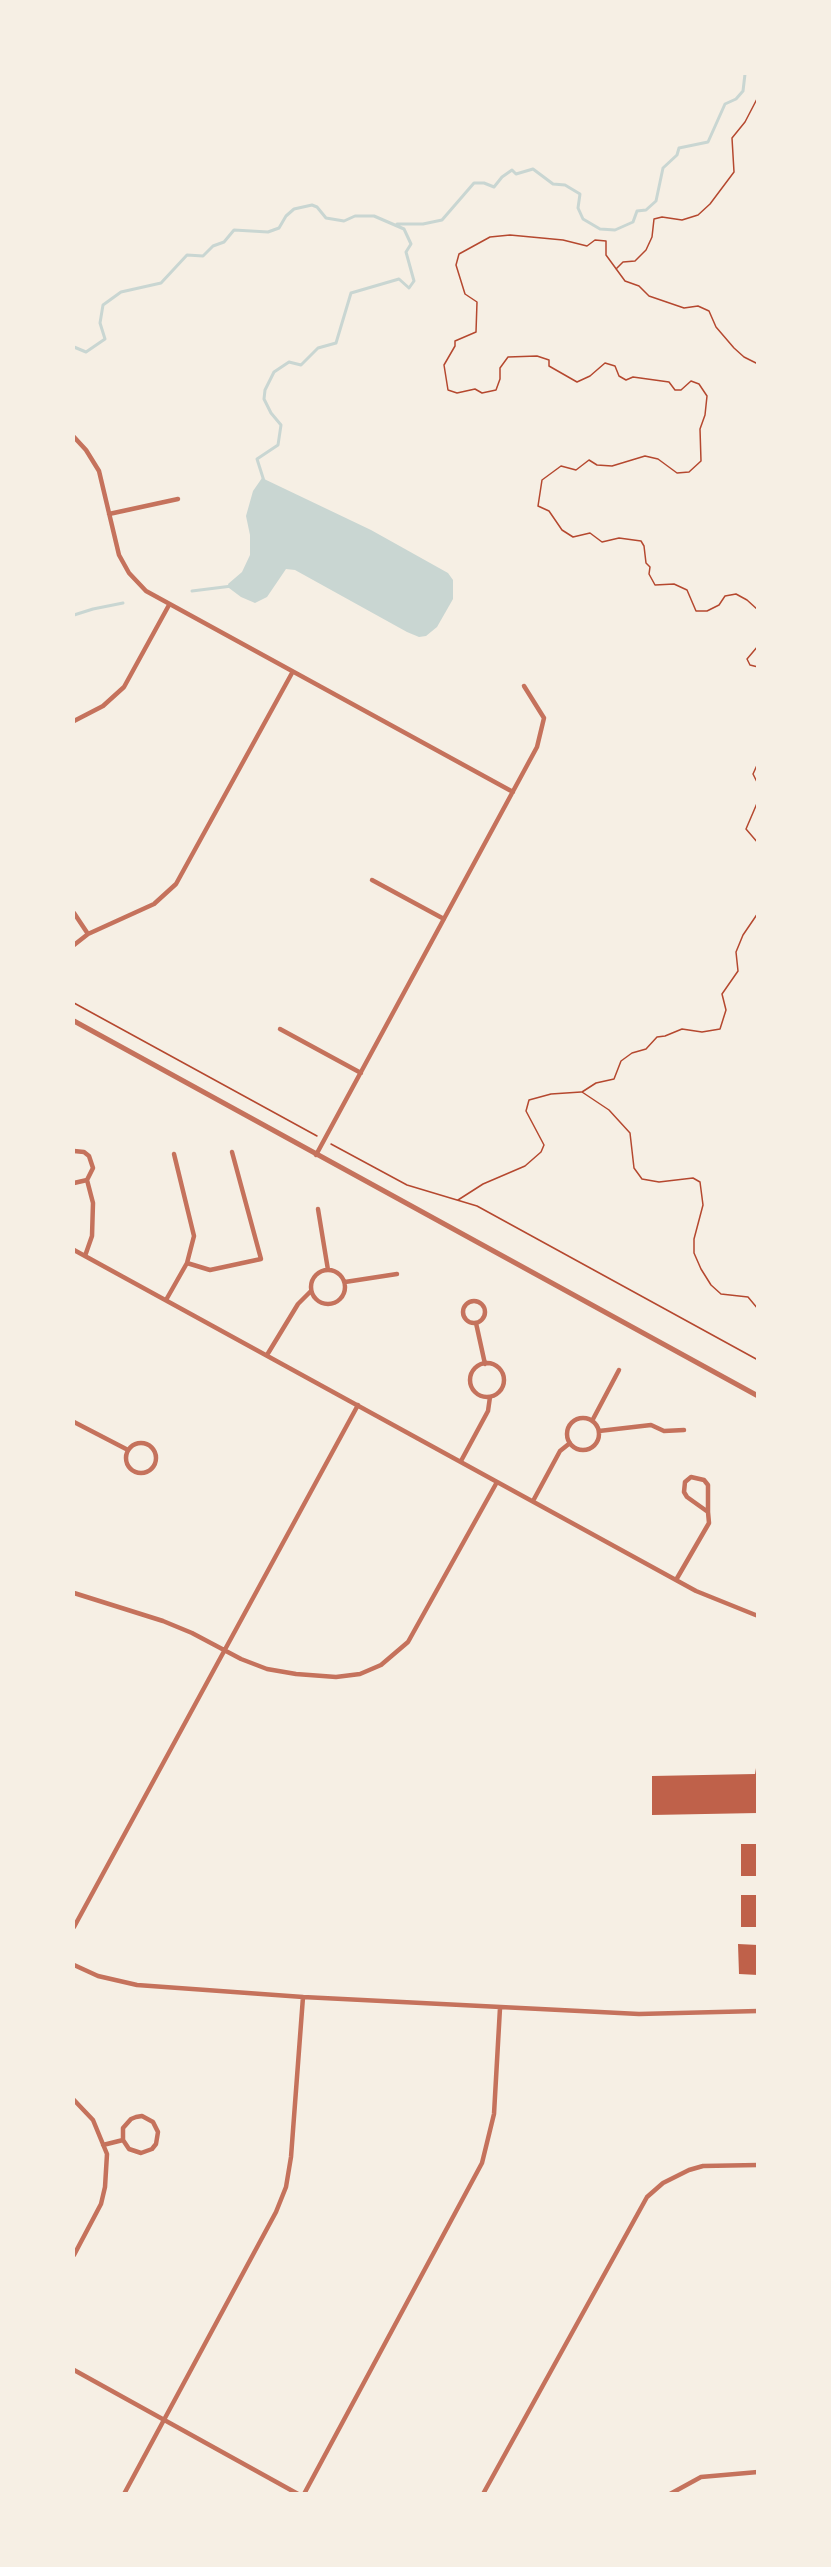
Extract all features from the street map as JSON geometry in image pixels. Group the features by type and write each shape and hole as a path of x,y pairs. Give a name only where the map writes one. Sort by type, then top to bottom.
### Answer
{"street":[{"path":"74,437 86,450 99,471 119,555 129,573 146,591 513,792"},
{"path":"109,514 178,499"},
{"path":"74,721 109,702 124,687 170,605"},
{"path":"74,945 88,934 153,904 176,884 292,673"},
{"path":"316,1155 537,747 544,718 524,686"},
{"path":"372,880 444,920"},
{"path":"74,913 88,934"},
{"path":"74,1021 758,1396"},
{"path":"280,1029 361,1073"},
{"path":"74,1151 84,1152 92,1162 92,1175 87,1180 74,1183"},
{"path":"188,1263 210,1270 261,1259 232,1152"},
{"path":"166,1300 188,1263 194,1236 174,1154"},
{"path":"85,1256 92,1236 93,1203 87,1180"},
{"path":"318,1209 328,1270"},
{"path":"74,1250 696,1591 758,1616"},
{"path":"267,1355 298,1304 311,1291 314,1278 318,1273 328,1270 337,1272 345,1282 343,1296 332,1304 319,1302 311,1291"},
{"path":"345,1282 397,1274"},
{"path":"471,1302 478,1302 485,1309 482,1319 476,1323 466,1320 463,1313 465,1306 471,1302"},
{"path":"476,1323 484,1364"},
{"path":"484,1364 497,1366 504,1377 501,1390 490,1397 478,1394 471,1383 474,1370 484,1364"},
{"path":"592,1421 619,1370"},
{"path":"461,1461 488,1411 490,1397"},
{"path":"74,1927 358,1405"},
{"path":"580,1418 592,1421 599,1431 597,1443 580,1450 570,1443 567,1431 570,1425 580,1418"},
{"path":"74,1422 128,1450"},
{"path":"599,1431 651,1425 664,1431 684,1430"},
{"path":"137,1443 149,1444 156,1454 155,1466 145,1473 134,1471 126,1462 128,1450 137,1443"},
{"path":"533,1501 560,1451 570,1443"},
{"path":"676,1580 709,1523 708,1485 704,1480 691,1477 685,1482 684,1492 687,1497 708,1512"},
{"path":"74,1593 163,1621 192,1633 256,1666 296,1674 348,1676 381,1665 398,1652 412,1636 496,1482"},
{"path":"74,1965 98,1976 136,1985 303,1997 639,2014 758,2011"},
{"path":"124,2493 276,2212 286,2187 291,2157 303,1997"},
{"path":"304,2493 482,2163 494,2114 500,2008"},
{"path":"74,2100 93,2120 107,2154 104,2196 74,2255"},
{"path":"142,2116 153,2122 158,2132 156,2144 152,2149 141,2153 129,2149 123,2139 122,2134 126,2123 136,2117 142,2116"},
{"path":"103,2145 123,2139"},
{"path":"483,2493 647,2197 663,2182 688,2170 703,2166 758,2165"},
{"path":"74,2370 298,2493"},
{"path":"670,2493 701,2476 758,2472"}],"path":[{"path":"615,270 623,261 635,261 646,250 652,237 654,219 662,217 682,220 698,216 710,204 734,172 732,138 745,122 758,97"},
{"path":"758,363 744,357 734,348 716,327 709,311 698,306 684,308 649,296 639,286 625,281 606,255 606,241 595,240 587,246 563,240 510,235 490,237 459,254 456,265 465,294 477,302 476,332 455,341 444,365 448,390 456,393 475,389 482,393 496,390 501,368 508,357 537,356 549,360 549,366 577,381 590,376 605,363 615,366 619,376 626,380 633,377 669,382 675,390 681,390 691,381 699,384 706,396 705,415 700,429 701,461 689,472 677,473 658,459 645,456 612,466 597,465 589,460 576,470 561,466 542,480 538,506 549,511 562,530 573,537 590,532 602,542 619,538 641,541 646,562 650,567 649,574 655,585 674,584 687,590 696,611 707,611 719,605 725,596 736,594 758,610"},
{"path":"758,646 747,659 750,665 758,667"},
{"path":"758,763 753,774 758,784"},
{"path":"758,801 746,829 758,843"},
{"path":"458,1200 483,1184 525,1166 541,1152 544,1145 526,1111 529,1100 551,1094 582,1092 596,1083 614,1079 621,1060 632,1053 646,1049 657,1037 682,1029 702,1032 720,1029 726,1010 722,994 738,971 736,952 743,935 758,913"},
{"path":"74,1003 407,1185 477,1206 758,1360"},
{"path":"582,1092 609,1110 630,1133 633,1168 642,1179 660,1182 693,1178 700,1182 703,1205 694,1239 694,1253 697,1261 711,1285 721,1294 748,1297 758,1309"}],"shaded area":[{"path":"262,478 371,530 448,573 453,580 453,599 437,627 426,636 419,637 295,570 286,569 267,597 255,603 229,588 228,584 242,572 250,555 250,535 246,516 253,491"}],"building":[{"path":"756,1768 758,1813 652,1815 652,1776 755,1774"},
{"path":"741,1844 758,1844 758,1876 741,1876"},
{"path":"741,1895 758,1895 758,1927 741,1927"},
{"path":"738,1944 758,1945 758,1975 739,1974"}],"waterway":[{"path":"397,224 423,224 442,220 474,183 484,183 494,187 512,170 516,174 533,169 553,184 565,185 580,194 578,208 583,219 600,229 615,230 633,222 637,211 646,210 656,201 663,168 677,155 679,148 708,142 725,104 736,99 743,91 745,74"},
{"path":"74,347 86,352 105,339 100,323 103,305 121,292 161,283 187,255 203,256 213,246 224,242 234,230 268,232 279,228 286,216 294,209 312,205 317,207 326,218 344,221 355,216 374,216 404,229 411,244 406,252 414,281 409,288 399,279 351,293 336,343 318,348 301,365 289,362 274,372 265,390 264,399 271,413 281,425 278,445 257,459 264,481"},
{"path":"192,591 232,586"},
{"path":"74,615 123,603"}]}
